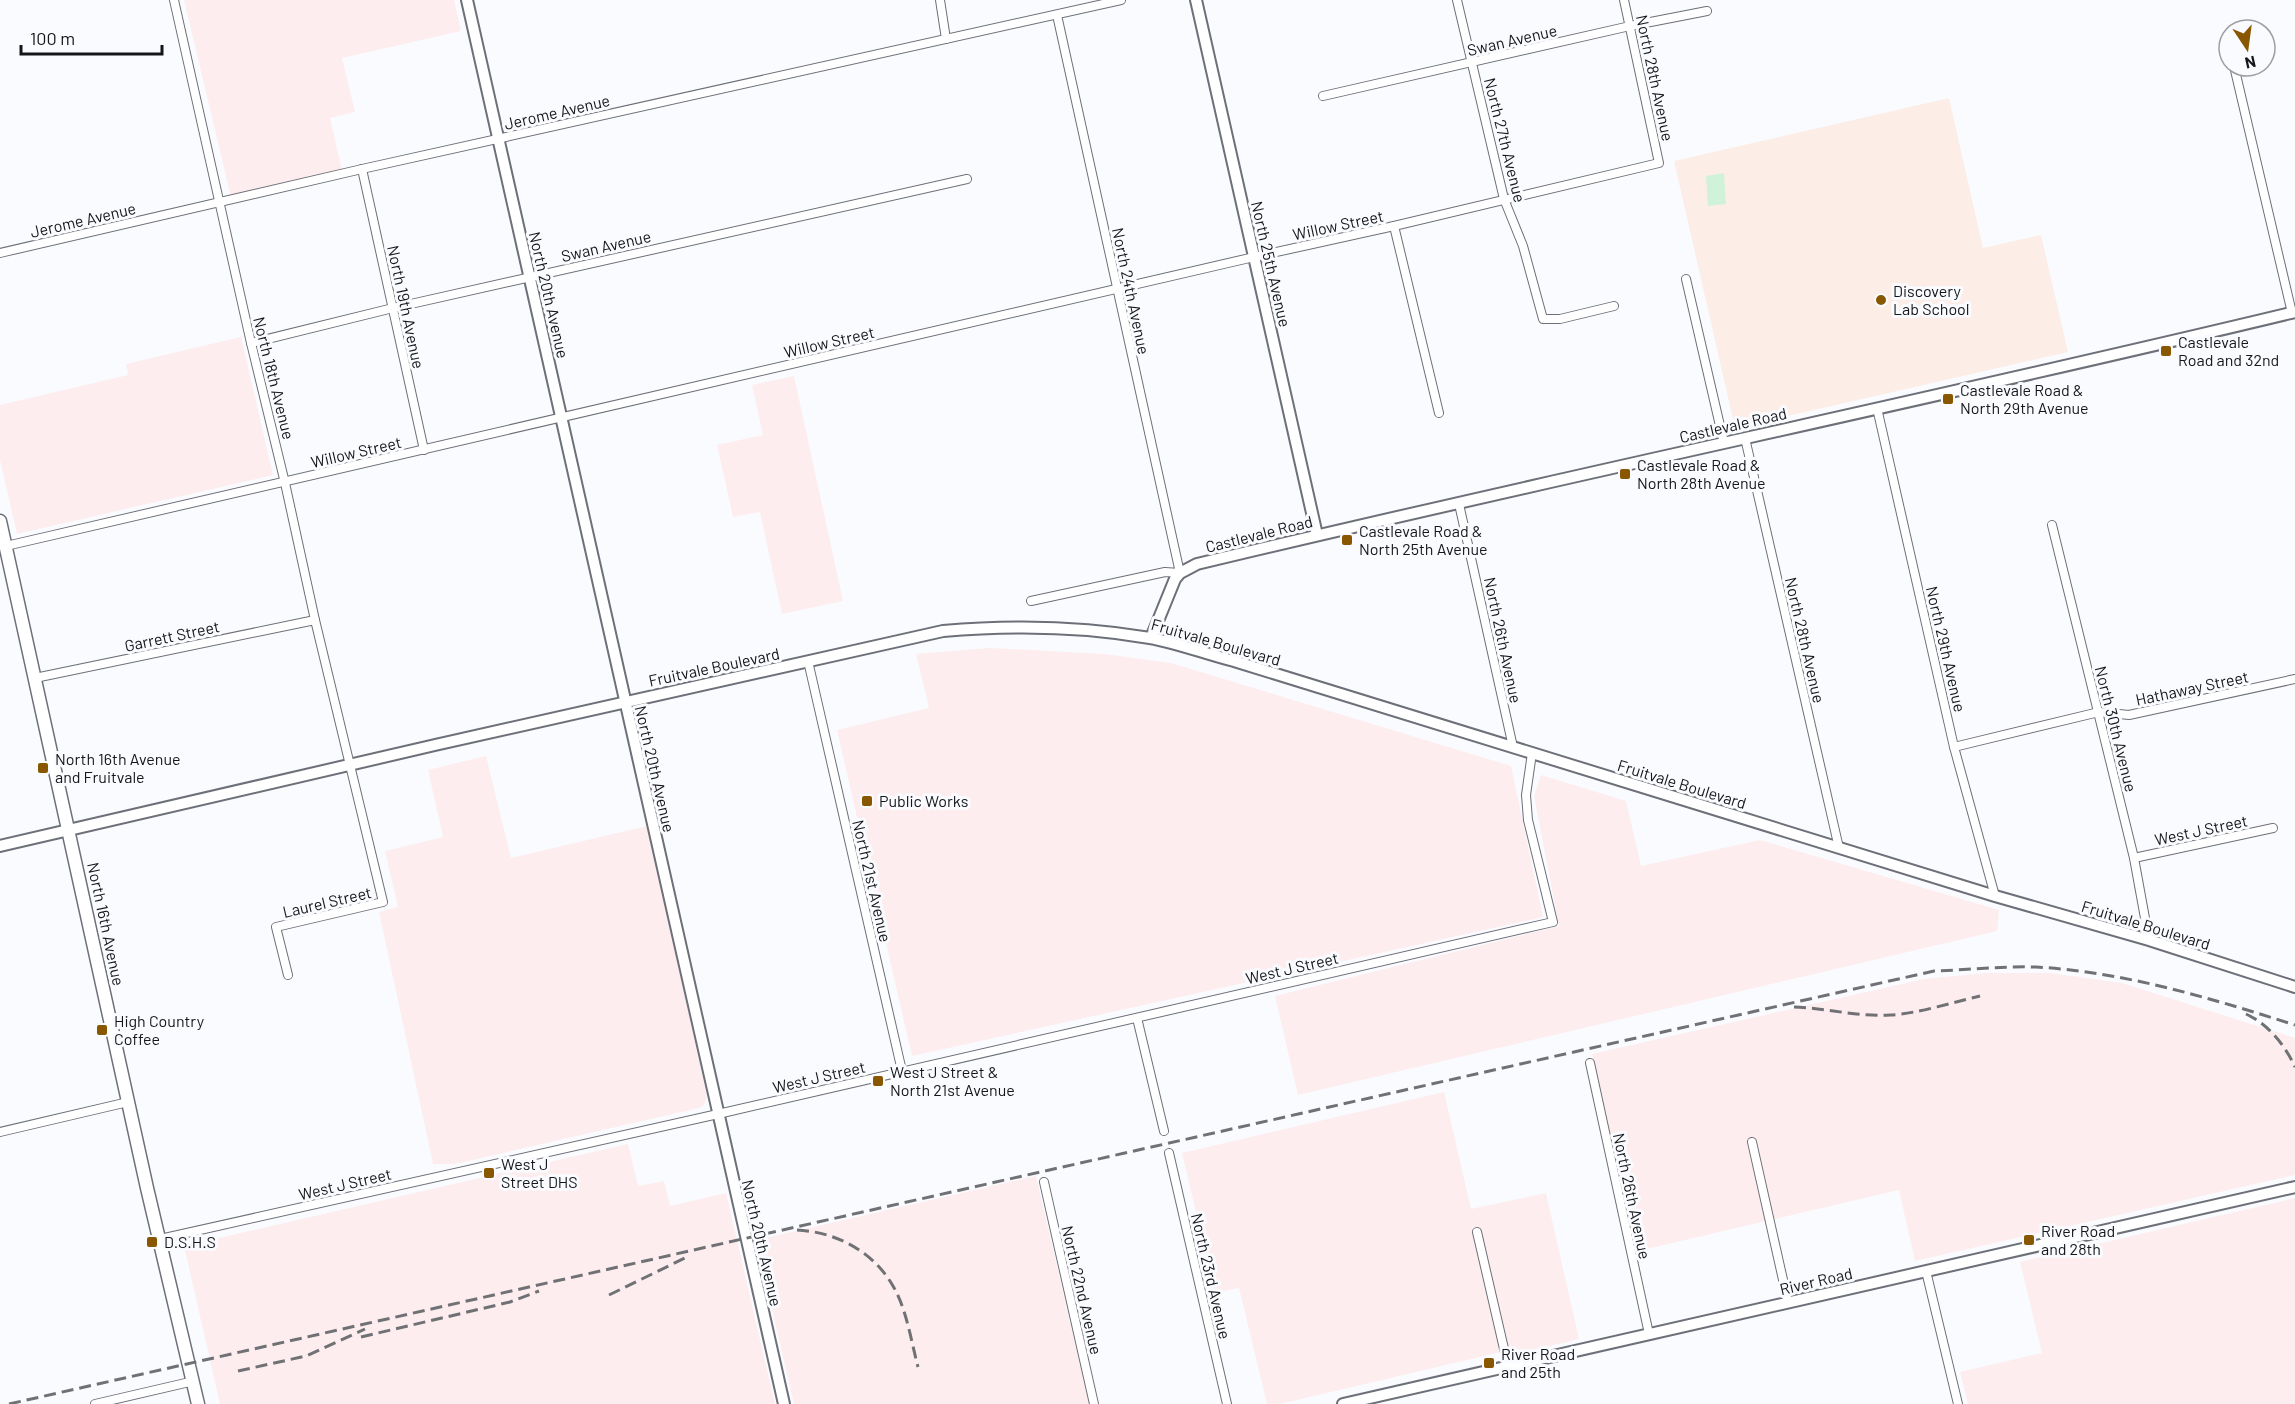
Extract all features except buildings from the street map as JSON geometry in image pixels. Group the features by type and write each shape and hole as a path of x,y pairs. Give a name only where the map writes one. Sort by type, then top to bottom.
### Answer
{"main road":[{"name":"North 16th Avenue","path":"0,521 128,1102 198,1404"}],"street":[{"name":"North 18th Avenue","path":"174,0 315,620 383,902"},
{"name":"North 20th Avenue","path":"467,0 784,1404"},
{"path":"940,0 946,39"},
{"name":"Jerome Avenue","path":"0,253 362,169 1121,0"},
{"name":"North 25th Avenue","path":"1196,0 1317,535"},
{"name":"North 27th Avenue","path":"1457,0 1504,199 1523,246 1543,319 1560,319 1614,306"},
{"name":"North 28th Avenue","path":"1624,0 1659,163"},
{"name":"Swan Avenue","path":"1323,96 1630,26 1707,11"},
{"name":"North 24th Avenue","path":"1057,15 1180,573"},
{"path":"2237,78 2293,313"},
{"name":"Willow Street","path":"6,546 1659,163"},
{"name":"North 19th Avenue","path":"362,169 424,450"},
{"name":"Swan Avenue","path":"251,343 393,308 968,179"},
{"path":"1394,226 1439,414"},
{"path":"1686,279 1724,443"},
{"name":"Castlevale Road","path":"1031,601 1165,572 1180,573 1197,564 1317,535 2139,350 2293,313"},
{"name":"North 29th Avenue","path":"1877,408 1954,747 1995,896"},
{"name":"North 28th Avenue","path":"1745,438 1839,848"},
{"name":"North 26th Avenue","path":"1460,504 1512,747"},
{"name":"North 30th Avenue","path":"2052,525 2134,858 2149,940"},
{"path":"1151,638 1174,579 1180,573"},
{"name":"Garrett Street","path":"35,678 315,620"},
{"name":"Fruitvale Boulevard","path":"0,846 350,764 943,631 1053,626 1151,638 1995,896 2149,940 2295,987"},
{"name":"North 21st Avenue","path":"808,662 902,1071"},
{"name":"Hathaway Street","path":"1954,747 2099,712 2129,716 2295,680"},
{"name":"West J Street","path":"160,1239 718,1114 1553,922 1528,820 1526,795 1532,753"},
{"name":"West J Street","path":"2134,858 2273,828"},
{"name":"Laurel Street","path":"288,975 276,927 383,902"},
{"path":"1137,1018 1164,1131"},
{"name":"North 26th Avenue","path":"1590,1063 1649,1334"},
{"path":"0,1132 128,1102"},
{"path":"1752,1142 1788,1302"},
{"name":"North 23rd Avenue","path":"1169,1153 1227,1404"},
{"name":"North 22nd Avenue","path":"1044,1182 1094,1404"},
{"name":"River Road","path":"1343,1404 2295,1187"},
{"path":"1477,1232 1508,1366"},
{"path":"1926,1271 1958,1404"},
{"path":"95,1404 194,1382"}],"shaded area":[{"path":"184,0 454,0 461,31 342,58 355,112 330,118 342,171 231,197"},
{"name":"Discovery Lab School","path":"1949,98 1983,248 2041,235 2068,352 1735,428 1674,161"},
{"path":"241,337 273,475 17,534 0,460 0,405 128,375 126,364"},
{"path":"794,376 843,601 782,614 760,512 733,517 717,445 763,435 752,385"},
{"path":"990,648 1104,654 1171,663 1511,766 1543,917 912,1056 837,730 929,708 916,654"},
{"path":"486,756 511,858 647,826 707,1096 704,1105 455,1164 433,1164 379,912 398,907 385,851 443,837 428,770"},
{"path":"1541,775 1626,801 1641,866 1760,840 1999,910 1997,931 1298,1095 1275,996 1559,926 1534,796"},
{"path":"1986,973 2050,973 2122,983 2295,1038 2295,1175 1915,1261 1899,1190 1638,1251 1592,1054 1924,979"},
{"path":"1444,1092 1471,1209 1546,1193 1579,1339 1515,1354 1505,1351 1280,1404 1267,1404 1239,1288 1215,1293 1182,1153"},
{"path":"628,1144 638,1186 664,1181 670,1206 726,1193 775,1404 220,1404 184,1246"},
{"path":"1036,1176 1089,1404 794,1404 756,1240"},
{"path":"2295,1198 2295,1404 1968,1404 1960,1372 2042,1353 2020,1262"}],"green space":[{"path":"1724,173 1726,204 1708,206 1706,176"}],"railway":[{"path":"9,1404 1934,971 2036,967 2102,974 2199,996 2295,1025"},
{"path":"1794,1007 1866,1015 1890,1015 1923,1010 1980,996"},
{"path":"2246,1014 2262,1023 2275,1036 2295,1067"},
{"path":"797,1230 839,1239 864,1253 885,1274 902,1305 918,1367"},
{"path":"609,1295 687,1257"},
{"path":"361,1337 510,1302 539,1291"},
{"path":"238,1371 306,1356 365,1329"}],"place":[{"name":"Discovery Lab School","path":"1881,300"},
{"name":"Castlevale Road and 32nd","path":"2166,351"},
{"name":"Castlevale Road & North 29th Avenue","path":"1948,399"},
{"name":"Castlevale Road & North 28th Avenue","path":"1625,474"},
{"name":"Castlevale Road & North 25th Avenue","path":"1347,540"},
{"name":"North 16th Avenue and Fruitvale","path":"43,768"},
{"name":"Public Works","path":"867,801"},
{"name":"High Country Coffee","path":"102,1030"},
{"name":"West J Street & North 21st Avenue","path":"878,1081"},
{"name":"West J Street DHS","path":"489,1173"},
{"name":"River Road and 28th","path":"2029,1240"},
{"name":"D.S.H.S","path":"152,1242"},
{"name":"River Road and 25th","path":"1489,1363"}]}
